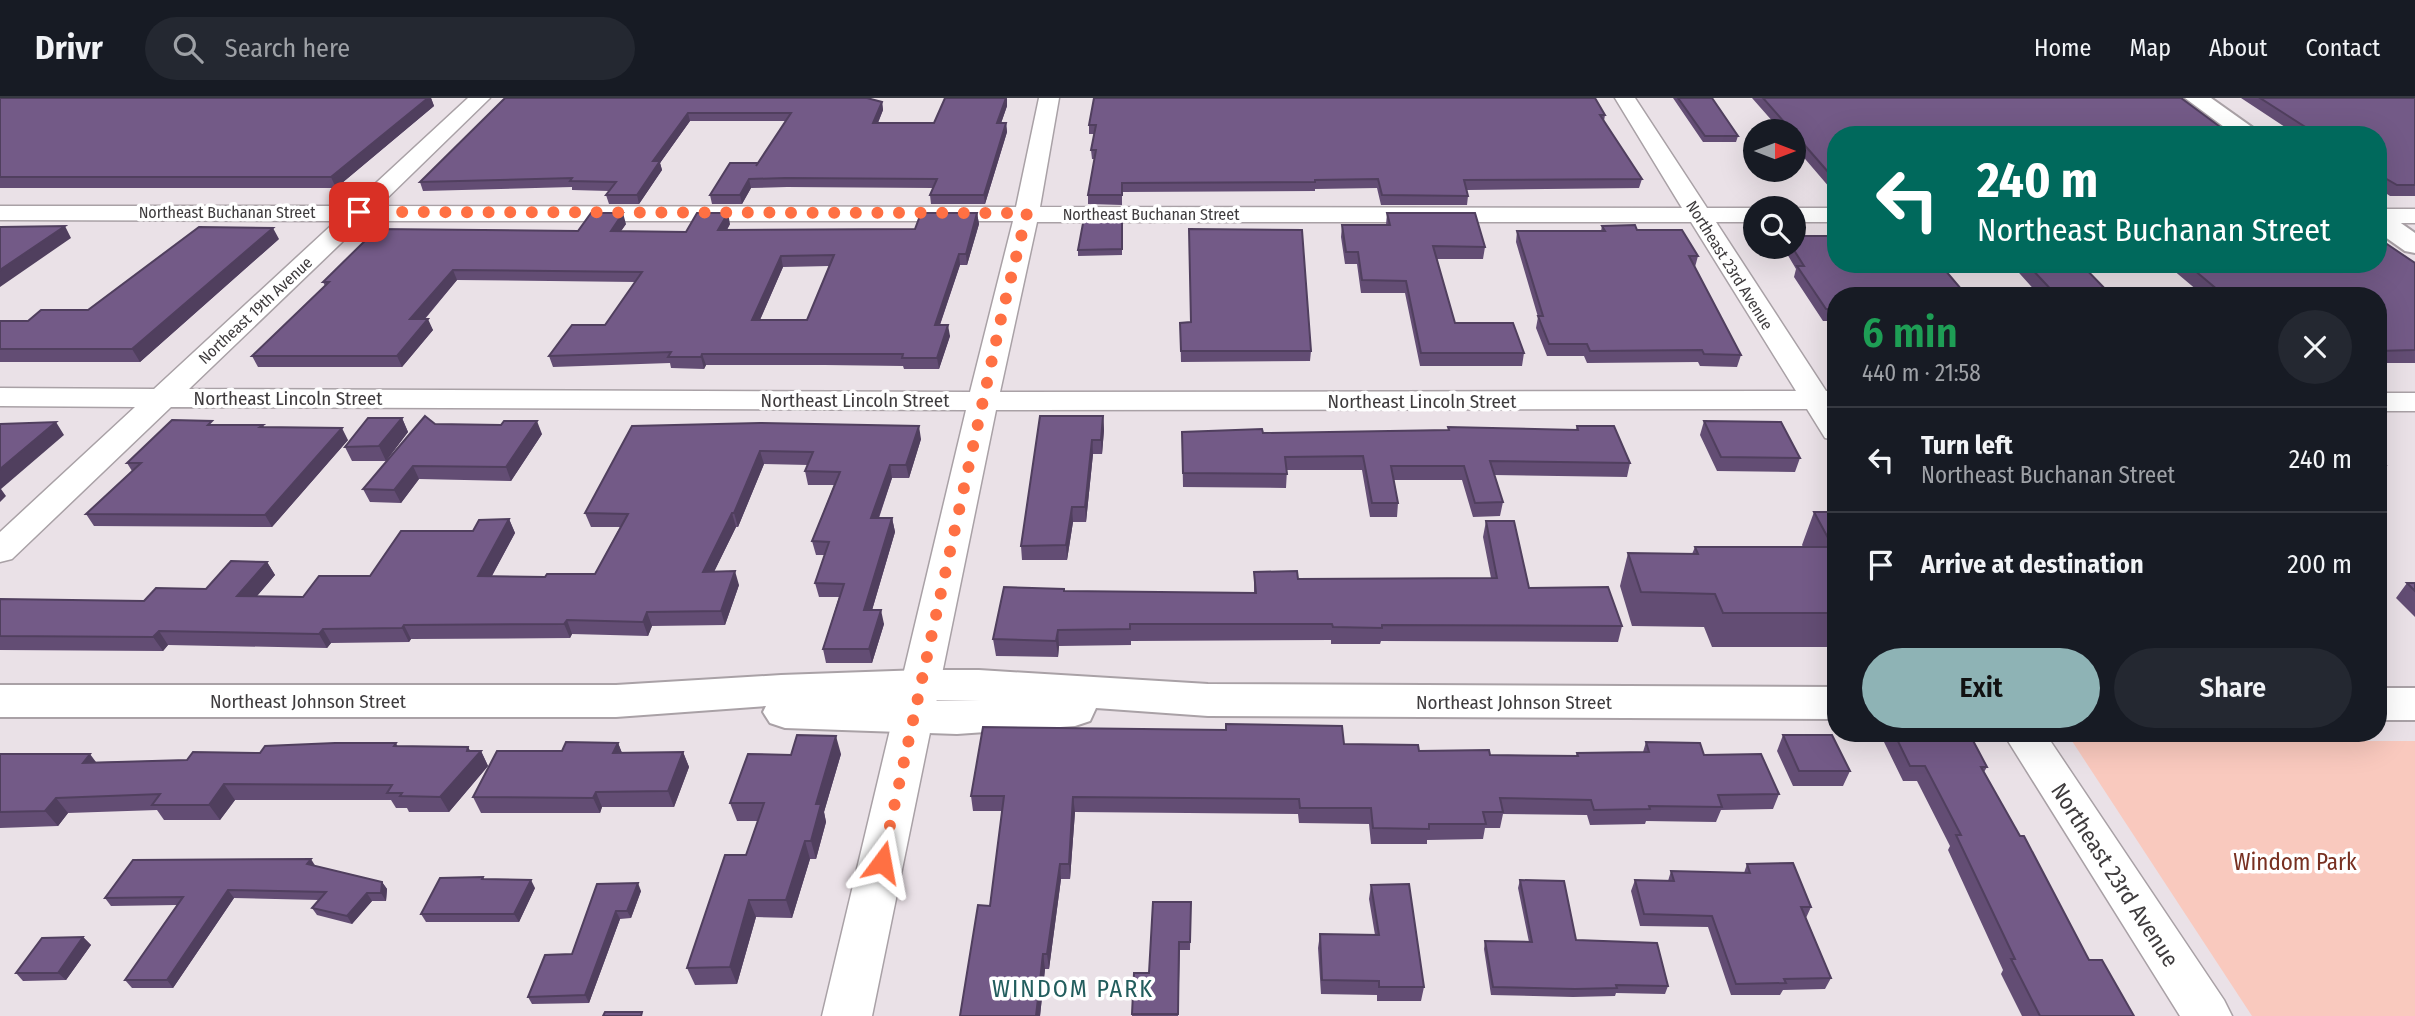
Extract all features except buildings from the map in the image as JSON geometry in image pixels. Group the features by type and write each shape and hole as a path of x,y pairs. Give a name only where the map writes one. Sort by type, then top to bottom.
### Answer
{"main road":[{"path":"2196,98 2238,126"},
{"path":"2387,225 2415,245"},
{"name":"Northeast Johnson Street","path":"0,701 918,701 1019,715 1193,699 1827,703"},
{"path":"2387,704 2415,704"}],"street":[{"name":"Northeast 19th Avenue","path":"0,551 480,98"},
{"path":"847,1016 1027,213 1049,98"},
{"name":"Northeast 23rd Avenue","path":"1625,98 1698,215 1826,400"},
{"name":"Northeast Buchanan Street","path":"0,213 1743,215"},
{"path":"1806,215 1827,215"},
{"path":"2387,218 2415,216"},
{"name":"Northeast Lincoln Street","path":"0,397 983,401 1826,400"},
{"path":"2387,402 2415,402"},
{"name":"Northeast 23rd Avenue","path":"2029,742 2207,1016"}],"green space":[{"name":"Windom Park","path":"2415,741 2415,1016 2252,1016 2073,742"}],"district":[{"name":"WINDOM PARK","path":"1073,989"}],"route":[{"path":"359,212 1027,213 1002,314 882,862"}]}
